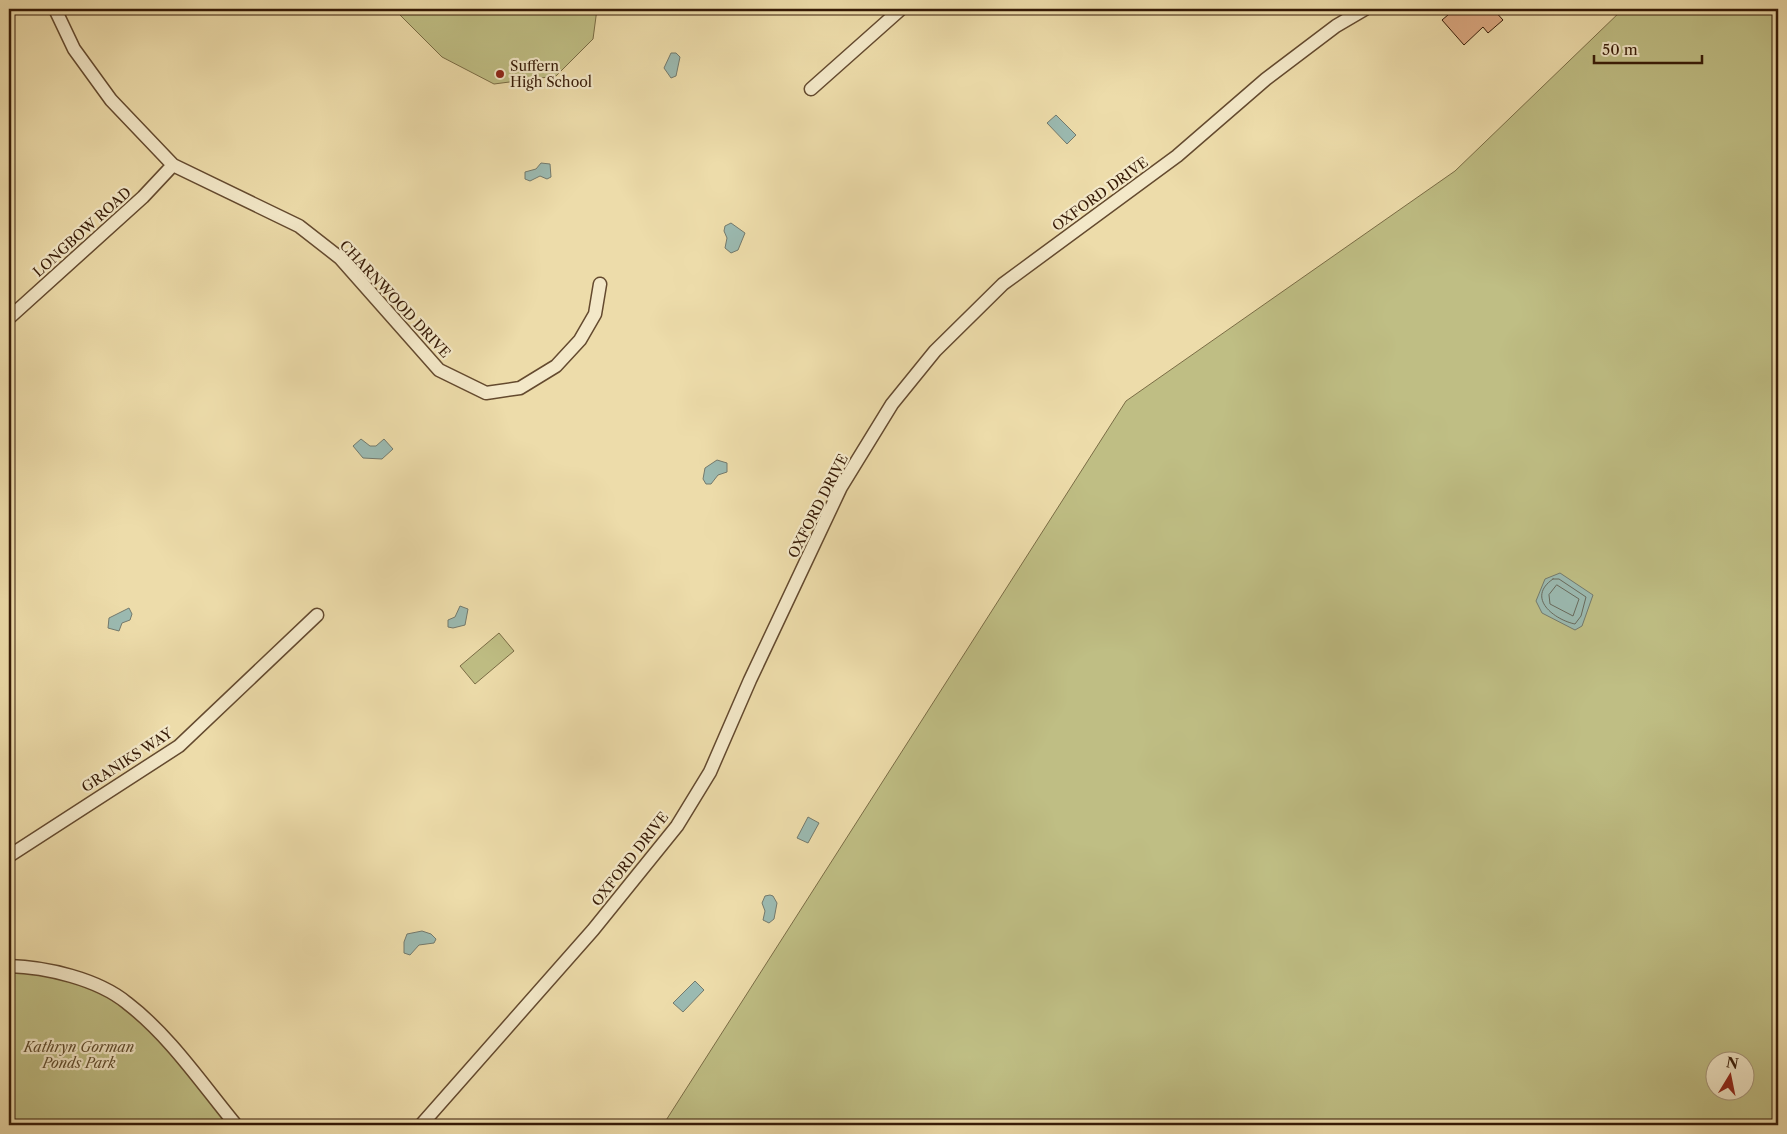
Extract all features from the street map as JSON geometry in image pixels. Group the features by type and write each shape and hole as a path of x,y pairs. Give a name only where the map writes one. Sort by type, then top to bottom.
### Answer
{"street":[{"name":"CHARNWOOD DRIVE","path":"55,9 74,49 111,100 173,165 300,226 340,258 439,370 486,393 520,388 556,366 580,340 595,314 600,284"},
{"path":"810,89 901,9"},
{"name":"OXFORD DRIVE","path":"422,1125 593,930 677,826 710,772 750,680 841,488 892,404 935,351 1003,284 1177,156 1266,79 1336,26 1365,9"},
{"name":"LONGBOW ROAD","path":"9,318 144,197 173,165"},
{"name":"GRANIKS WAY","path":"9,856 179,746 317,615"},
{"path":"9,966 31,966 86,980 126,1001 148,1021 173,1049 236,1125"}],"green space":[{"path":"394,9 597,9 593,39 556,76 494,84 442,57"},
{"path":"1623,9 1778,9 1778,1125 663,1125 1126,401 1455,171"},
{"path":"499,633 514,651 475,684 460,666"},
{"name":"Kathryn Gorman Ponds Park","path":"9,966 31,967 126,1001 236,1125 9,1125"}],"water":[{"path":"671,53 676,53 680,57 676,76 671,78 664,68"},
{"path":"1056,115 1076,135 1067,144 1047,123"},
{"path":"541,163 550,164 551,177 547,179 540,176 530,181 525,179 525,172 536,169"},
{"path":"731,223 745,233 738,250 731,253 725,248 727,238 724,231 725,226"},
{"path":"361,439 370,446 376,446 384,439 393,449 382,459 363,458 353,446"},
{"path":"717,460 727,463 727,472 718,475 711,484 706,484 703,479 705,468"},
{"path":"1560,573 1593,595 1582,626 1575,630 1542,613 1536,601 1545,579"},
{"path":"460,606 468,609 465,625 453,628 448,627 448,620 455,617"},
{"path":"129,608 132,614 130,620 122,623 119,631 108,628 109,618"},
{"path":"808,817 819,823 808,843 797,838"},
{"path":"765,896 773,896 777,903 774,919 769,923 763,920 765,911 762,903"},
{"path":"422,931 431,934 436,939 434,943 419,945 410,955 404,953 404,942 407,934"},
{"path":"695,981 704,990 683,1012 673,1003"}],"building":[{"path":"1455,9 1493,9 1503,20 1488,33 1483,27 1464,45 1442,20"}],"place":[{"name":"Suffern High School","path":"500,74"}]}
